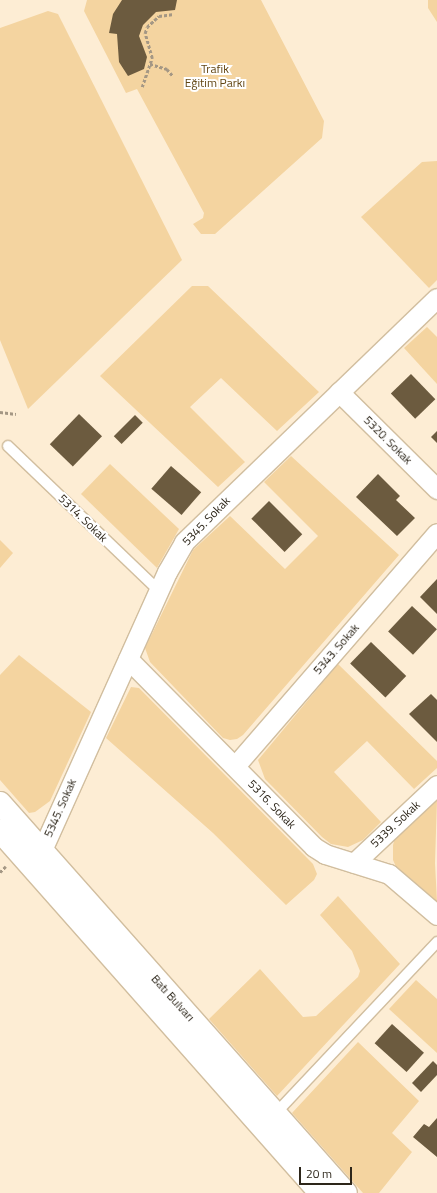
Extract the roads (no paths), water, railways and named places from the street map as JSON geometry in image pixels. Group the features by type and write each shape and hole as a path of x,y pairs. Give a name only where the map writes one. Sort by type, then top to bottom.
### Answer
{"street":[{"name":"5345. Sokak","path":"42,850 175,555 197,528 437,298"},
{"name":"5320. Sokak","path":"339,392 437,489"},
{"name":"5343. Sokak","path":"235,766 436,534"},
{"name":"5316. Sokak","path":"128,659 314,846 325,854 389,874 437,915"},
{"name":"5339. Sokak","path":"354,863 437,785"},
{"name":"Batı Bulvarı","path":"0,803 346,1193"},
{"name":"Batı Bulvarı","path":"0,831 320,1193"}],"lane":[{"name":"5314. Sokak","path":"8,446 159,591"},
{"path":"276,1114 437,942"}],"park label":[{"name":"Trafik Eğitim Parkı","path":"215,76"}]}
